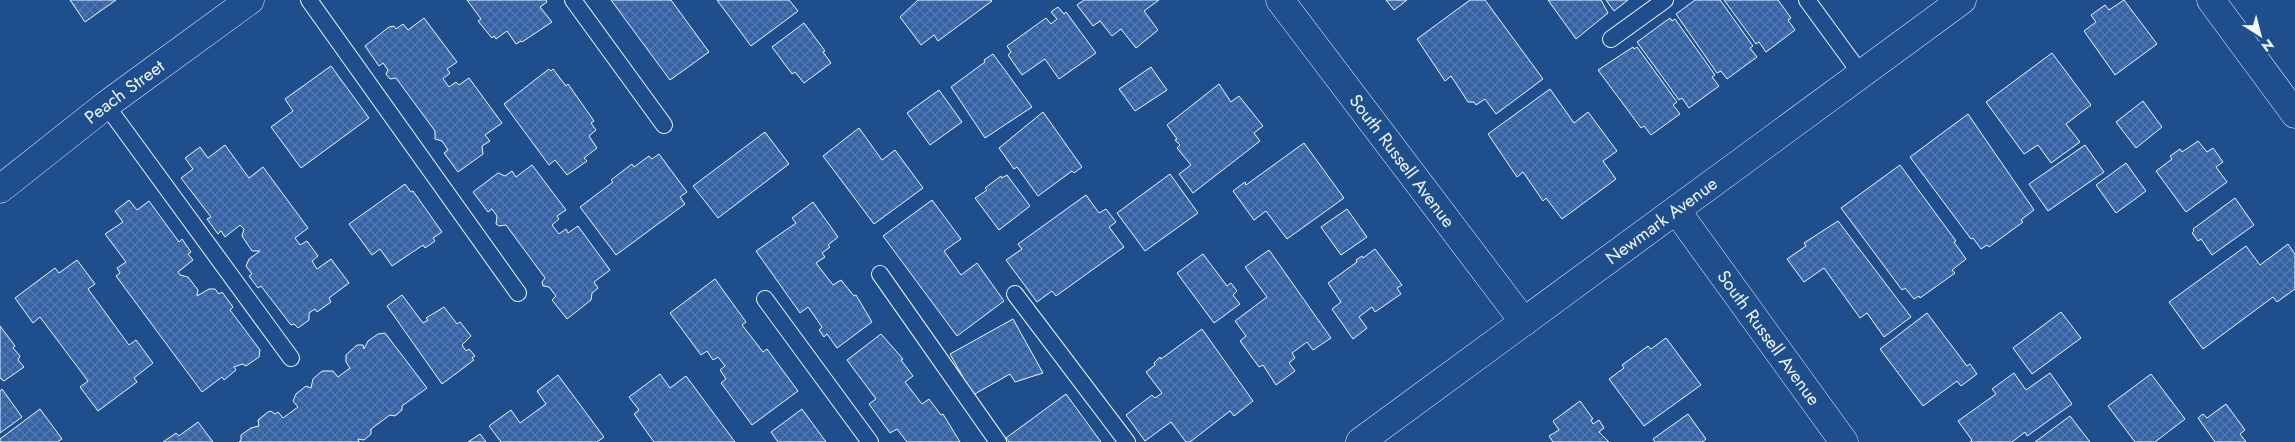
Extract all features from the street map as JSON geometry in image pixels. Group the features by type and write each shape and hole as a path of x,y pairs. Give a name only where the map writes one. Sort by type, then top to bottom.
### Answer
{"street":[{"name":"Peach Street","path":"0,188 106,105 250,0"},
{"name":"South Russell Avenue","path":"1280,0 1524,322"},
{"name":"Newmark Avenue","path":"1360,442 1962,0"},
{"path":"2211,0 2295,114"},
{"name":"South Russell Avenue","path":"1676,210 1844,442"}],"lane":[{"path":"309,0 518,292"},
{"path":"573,0 664,125"},
{"path":"1611,39 1665,0"},
{"path":"1807,0 1860,74"},
{"path":"106,105 291,358"},
{"path":"880,274 998,442"},
{"path":"1016,294 1127,442"},
{"path":"764,299 870,442"}],"building":[{"path":"70,0 116,0 85,22"},
{"path":"467,0 546,0 547,2 540,7 552,22 516,44 507,31 496,39 494,36 492,38 478,21 481,19"},
{"path":"611,0 671,0 709,52 670,80"},
{"path":"717,0 789,0 798,11 751,46"},
{"path":"918,0 992,1 938,41 934,35 921,45 900,17"},
{"path":"1084,0 1159,0 1144,11 1158,30 1136,48 1121,29 1112,36 1100,21 1093,26 1077,5"},
{"path":"1386,0 1407,0 1394,10"},
{"path":"1470,0 1485,0 1543,79 1496,114 1485,99 1476,105 1474,102 1468,102 1451,76 1445,81 1417,39"},
{"path":"1548,0 1601,0 1608,13 1576,39"},
{"path":"1606,0 1628,0 1614,11"},
{"path":"1695,0 1720,0 1753,46 1750,48 1757,57 1727,79 1721,71 1717,73 1676,14"},
{"path":"1724,0 1778,0 1791,18 1788,20 1795,30 1766,52 1759,42 1756,44"},
{"path":"2124,0 2157,44 2115,75 2084,31 2096,22 2091,15 2105,5 2109,10"},
{"path":"1058,7 1064,14 1066,12 1096,53 1059,79 1045,59 1022,75 1008,55 1011,52 1007,46 1046,18 1051,24 1057,19 1051,12"},
{"path":"424,18 457,62 447,69 450,73 443,79 449,87 456,82 459,85 469,78 502,123 485,135 490,141 482,146 483,154 458,172 444,153 448,150 442,141 435,139 435,131 396,78 390,79 386,74 388,70 383,63 379,66 365,46 389,27 394,26 396,29 403,24 408,30"},
{"path":"1670,18 1672,21 1675,19 1715,75 1712,77 1719,86 1689,108 1682,98 1679,100 1637,42"},
{"path":"804,23 825,51 823,52 831,63 804,83 795,72 792,74 772,47"},
{"path":"1633,47 1634,49 1637,47 1677,102 1673,105 1680,114 1651,135 1644,126 1641,128 1598,70"},
{"path":"2052,53 2091,105 2066,124 2080,142 2051,163 2038,145 2024,154 1986,102"},
{"path":"993,54 1032,107 985,138 951,87"},
{"path":"331,66 369,118 301,168 271,127 293,111 285,99"},
{"path":"1151,67 1167,90 1135,111 1119,89"},
{"path":"549,69 551,71 553,69 566,86 568,84 594,121 591,123 596,130 589,136 597,148 584,158 587,161 567,175 555,160 549,165 504,104"},
{"path":"1219,84 1231,102 1239,96 1263,126 1254,133 1260,141 1193,193 1179,174 1191,165 1177,148 1180,145 1167,125"},
{"path":"1550,89 1574,123 1588,112 1617,151 1603,161 1616,179 1562,219 1546,198 1543,201 1523,172 1517,177 1488,134"},
{"path":"939,90 962,122 930,145 907,113"},
{"path":"2143,101 2162,127 2136,148 2116,122"},
{"path":"1043,112 1082,167 1074,173 1072,171 1038,196 1017,167 1014,169 999,148"},
{"path":"1968,114 2034,210 2021,220 2023,222 1989,247 1987,245 1981,249 1973,238 1971,239 1910,157"},
{"path":"859,128 882,160 895,150 923,188 874,224 823,156"},
{"path":"765,132 789,164 718,218 693,186"},
{"path":"2198,141 2207,152 2213,148 2223,162 2216,167 2227,182 2186,212 2156,171 2172,159 2170,156 2180,149 2182,152"},
{"path":"1304,143 1344,198 1287,239 1266,211 1254,220 1233,191 1245,182 1246,185"},
{"path":"225,145 249,178 263,167 308,228 295,238 300,245 307,241 318,256 312,261 317,269 331,259 349,283 329,298 331,302 317,312 315,309 309,313 309,320 298,328 294,324 291,325 261,286 258,288 249,276 252,274 246,266 249,259 260,251 252,251 242,236 244,229 240,225 225,237 221,231 218,234 207,219 211,217 181,178 193,169 185,158 200,147 208,158"},
{"path":"2085,145 2104,172 2048,211 2029,184"},
{"path":"659,154 687,192 680,197 685,204 616,255 580,207 613,182 611,180 632,164 634,167 649,156 652,159"},
{"path":"2126,163 2146,191 2116,213 2096,185"},
{"path":"532,165 566,210 557,216 559,219 552,225 559,234 566,229 568,233 578,226 610,270 594,282 598,288 592,293 591,300 567,319 552,300 556,296 549,287 543,286 542,282 545,278 506,225 499,226 496,224 497,216 492,209 488,212 473,192 498,173 505,176 512,171 516,177"},
{"path":"1900,165 1956,241 1954,242 1966,259 1952,270 1955,273 1920,298 1919,296 1914,299 1905,288 1902,290 1841,208"},
{"path":"1170,174 1198,213 1145,251 1117,213"},
{"path":"1007,175 1030,206 999,230 975,198 987,190 985,188 1001,176 1002,178"},
{"path":"405,184 411,192 413,191 442,232 433,238 435,241 425,248 423,245 392,266 380,249 372,255 349,224"},
{"path":"1086,195 1099,213 1106,209 1116,222 1109,227 1124,247 1056,296 1052,291 1037,302 1006,260 1022,249 1018,244"},
{"path":"2235,198 2254,225 2212,255 2201,239 2198,241 2192,233 2193,229"},
{"path":"129,200 137,210 149,201 179,242 182,239 191,252 188,254 193,260 178,272 180,275 188,277 198,290 197,296 209,289 215,289 219,294 222,292 233,307 230,310 260,350 259,357 246,366 242,364 234,367 236,370 224,380 222,377 202,392 116,276 120,273 117,268 126,262 105,234 123,222 115,211"},
{"path":"932,200 961,239 944,251 961,275 977,263 1004,301 957,336 883,236"},
{"path":"813,202 838,237 822,253 825,257 816,263 833,285 841,280 854,296 856,295 872,322 837,348 827,334 824,337 819,330 822,327 808,307 800,313 756,251 796,223 792,218"},
{"path":"1347,209 1367,237 1341,255 1321,227"},
{"path":"1838,221 1911,317 1884,337 1867,313 1860,318 1824,268 1804,282 1787,259 1806,246 1804,243"},
{"path":"2288,244 2295,254 2295,289 2277,302 2273,297 2203,349 2169,302 2246,246 2260,265"},
{"path":"1375,249 1402,285 1397,288 1401,294 1375,312 1372,307 1359,317 1367,328 1353,339 1332,309 1341,302 1328,283 1357,262 1356,260 1362,256 1363,258"},
{"path":"1269,250 1331,338 1313,350 1307,342 1292,353 1295,358 1289,363 1295,371 1276,385 1263,365 1259,367 1240,341 1246,336 1235,321 1267,297 1245,267"},
{"path":"1203,254 1227,286 1231,283 1237,291 1233,295 1240,304 1214,323 1177,273"},
{"path":"77,260 95,284 88,289 129,345 136,340 153,363 134,378 137,382 98,411 80,387 88,381 40,317 33,323 15,298 55,268 59,273"},
{"path":"715,279 746,322 742,325 763,352 767,349 798,391 752,425 721,383 726,379 720,370 725,366 718,357 713,360 707,351 701,355 670,313"},
{"path":"402,295 423,323 428,320 426,318 444,307 457,324 460,322 471,336 462,345 466,351 469,349 475,356 472,358 474,360 442,384 387,306"},
{"path":"2061,312 2081,338 2032,374 2013,348"},
{"path":"1927,313 1967,366 1970,364 1977,374 1961,386 1957,381 1923,406 1880,349"},
{"path":"1013,319 1043,373 1015,382 1010,374 973,395 950,354"},
{"path":"0,326 15,346 13,348 20,356 18,360 24,367 4,381 0,378"},
{"path":"1202,329 1253,401 1234,416 1230,411 1190,442 1186,442 1171,422 1145,441 1126,415 1152,395 1155,398 1162,393 1146,372 1155,365 1154,363 1160,357 1161,359"},
{"path":"385,333 427,388 402,406 402,410 395,416 390,415 371,429 371,434 364,440 358,439 359,442 239,442 241,435 251,428 259,426 258,420 268,412 271,411 275,414 278,412 283,418 298,407 293,401 296,394 306,386 311,388 313,379 322,371 333,371 338,377 350,368 346,362 346,355 357,345 363,345 364,349 368,341 378,334"},
{"path":"881,334 903,359 901,360 913,376 905,382 922,404 929,399 941,415 943,414 960,442 907,442 897,429 890,433 869,404 876,399 847,360"},
{"path":"1666,338 1701,385 1644,426 1609,379 1624,368 1622,365 1648,346 1651,349"},
{"path":"2014,373 2026,390 2050,373 2072,404 2027,436 2025,432 2012,442 1970,442 1972,440 1958,421 1996,394 1992,389"},
{"path":"660,374 670,388 686,376 735,442 654,442 634,414 639,410 629,397"},
{"path":"2151,374 2185,419 2155,442 2135,442 2108,406"},
{"path":"558,375 604,437 597,442 501,442 489,426 511,410 520,423 546,404 537,391"},
{"path":"2,389 22,417 0,433 0,391"},
{"path":"1066,394 1101,442 1009,442 1006,438"},
{"path":"1580,401 1593,419 1591,420 1593,424 1599,420 1604,428 1599,432 1609,442 1553,442 1549,436 1559,430 1553,421"},
{"path":"2226,404 2245,430 2240,434 2246,442 2215,442 2198,418 2203,414 2207,418"},
{"path":"40,409 62,439 57,442 0,442 0,439"},
{"path":"802,409 826,442 778,442 771,432"},
{"path":"1688,414 1706,439 1702,442 1655,442 1653,439"},
{"path":"2070,416 2090,442 2035,442"},
{"path":"198,422 213,442 163,442 176,433 179,436"},
{"path":"480,434 486,442 468,442"}]}
